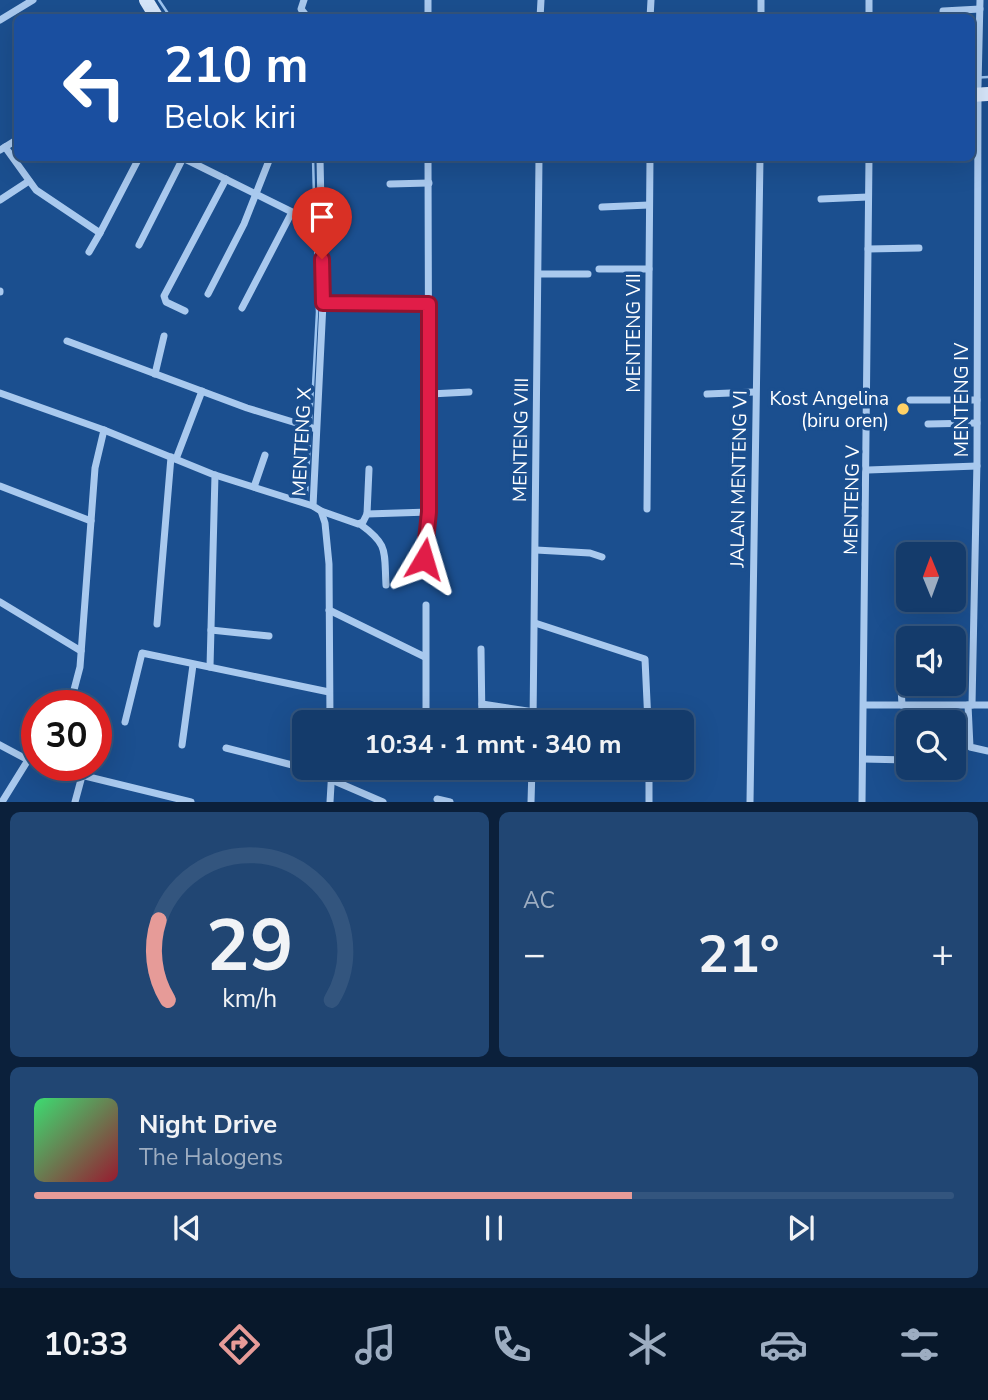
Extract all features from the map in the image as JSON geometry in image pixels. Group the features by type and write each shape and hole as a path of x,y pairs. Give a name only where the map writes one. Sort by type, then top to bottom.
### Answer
{"street":[{"path":"0,20 33,0"},
{"path":"943,11 980,4"},
{"name":"MENTENG IV","path":"980,4 979,91 984,162 978,254 977,466 970,747 988,751"},
{"path":"3,148 46,198 100,233"},
{"path":"89,252 137,161"},
{"path":"139,245 181,161"},
{"path":"189,161 290,210 292,214"},
{"path":"208,294 258,195 269,161"},
{"name":"MENTENG X","path":"320,161 323,303 313,506 321,511 329,564 330,710"},
{"path":"424,559 429,512 428,161"},
{"name":"MENTENG VIII","path":"534,710 539,161"},
{"name":"MENTENG VII","path":"647,509 650,161"},
{"name":"JALAN MENTENG VI","path":"750,802 754,392 760,161"},
{"name":"MENTENG V","path":"862,802 869,161"},
{"path":"185,311 166,302 164,296 226,179"},
{"path":"0,200 29,181"},
{"path":"390,184 429,183"},
{"path":"821,199 868,197"},
{"path":"602,206 649,205"},
{"path":"292,214 321,215"},
{"path":"242,308 292,214"},
{"path":"868,249 919,248"},
{"path":"978,254 988,254"},
{"path":"599,269 649,268"},
{"path":"539,274 588,274"},
{"path":"323,303 429,304"},
{"path":"155,374 164,336"},
{"path":"67,341 202,391 316,429"},
{"path":"157,624 174,458 202,391"},
{"path":"430,394 469,392"},
{"path":"707,394 754,392"},
{"path":"0,393 104,430 215,475 313,506"},
{"path":"910,400 977,400"},
{"path":"928,424 976,423"},
{"path":"74,690 81,651 95,468 104,430"},
{"path":"254,487 265,455"},
{"path":"867,470 977,466"},
{"path":"360,524 367,514 369,469"},
{"path":"210,667 215,475"},
{"path":"0,486 46,506 91,521"},
{"path":"321,511 360,524 380,539 384,551 386,585"},
{"path":"367,514 429,512"},
{"path":"536,550 590,552 602,557"},
{"path":"0,602 81,651"},
{"path":"426,605 426,710"},
{"path":"330,610 425,657"},
{"path":"535,623 645,659 647,710"},
{"path":"211,630 269,636"},
{"path":"481,649 482,710"},
{"path":"125,722 141,654 329,692"},
{"path":"182,744 193,665"},
{"path":"902,696 902,705"},
{"path":"482,704 521,710"},
{"path":"864,705 988,705"},
{"path":"0,745 21,757"},
{"path":"226,748 292,765"},
{"path":"863,759 896,760"},
{"path":"2,802 21,770"},
{"path":"330,802 332,780"},
{"path":"343,780 383,802"},
{"path":"531,802 532,780"},
{"path":"649,780 649,802"},
{"path":"75,802 81,781"},
{"path":"103,781 191,802"},
{"path":"437,799 450,802"}],"waterway":[{"path":"159,0 168,14"},
{"path":"975,78 988,77"},
{"path":"307,496 317,312 313,161"}],"place":[{"name":"Kost Angelina (biru oren)","path":"903,409"}],"route":[{"path":"322,259 323,303 429,304 429,512 424,559"}]}
